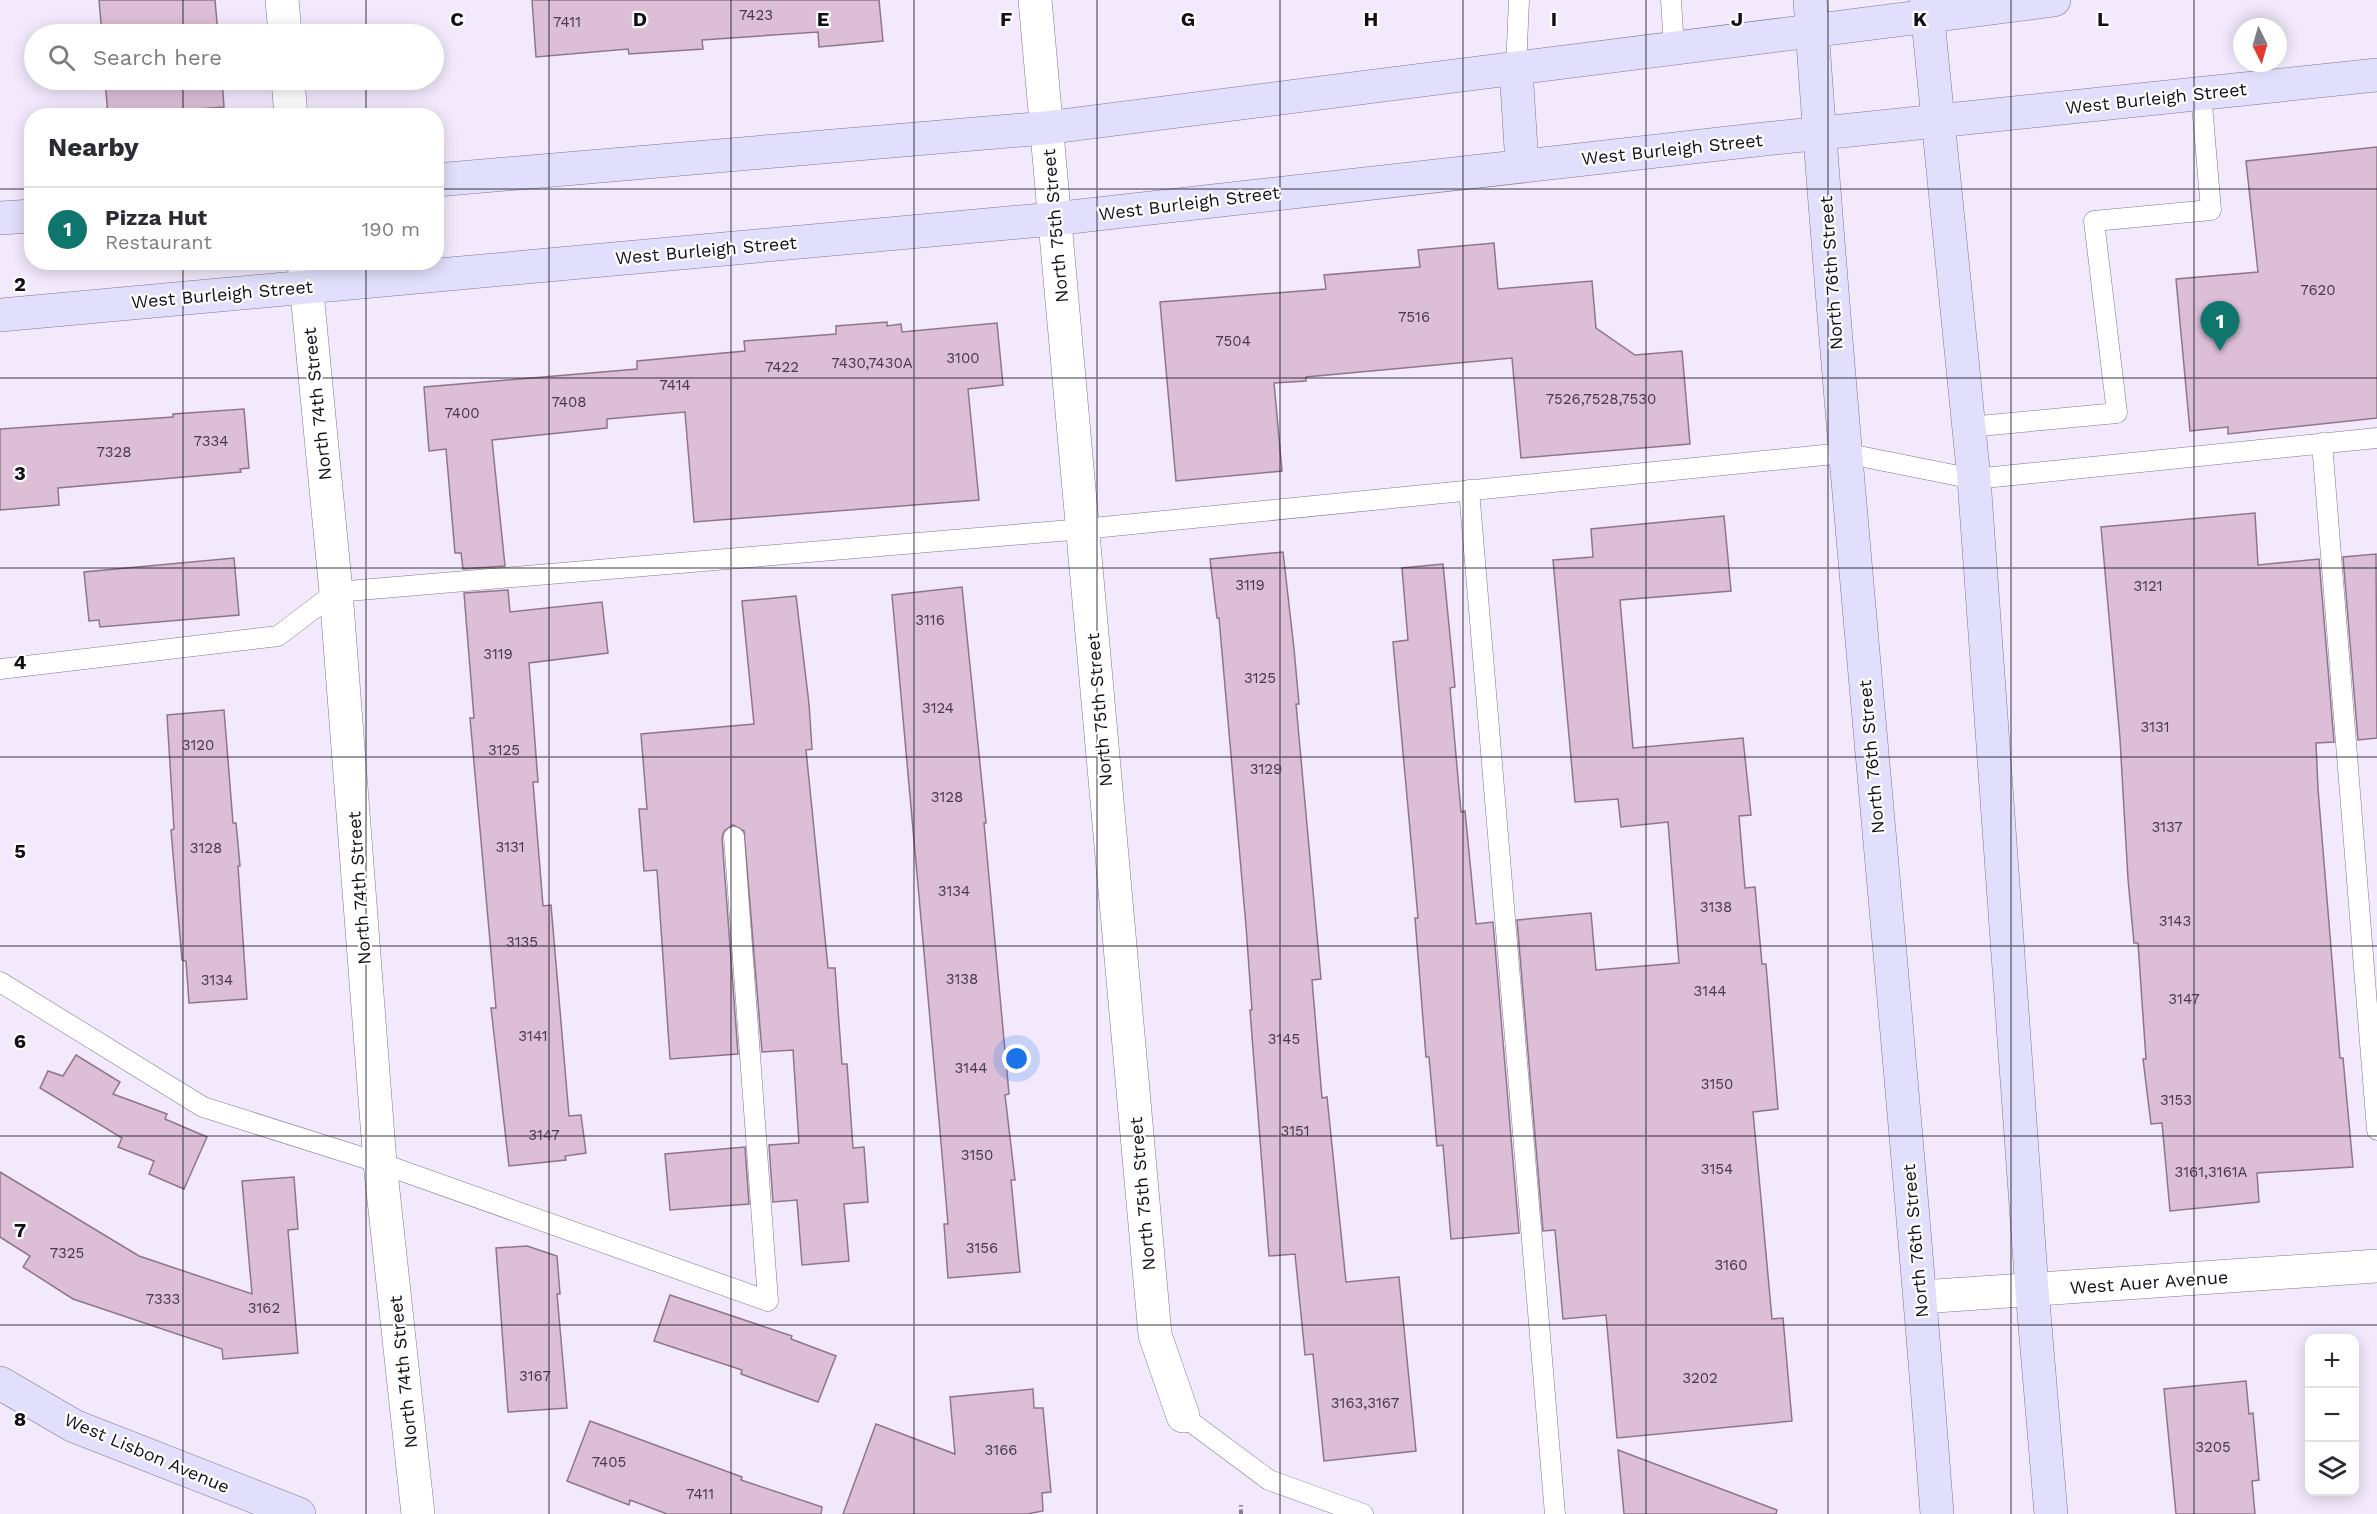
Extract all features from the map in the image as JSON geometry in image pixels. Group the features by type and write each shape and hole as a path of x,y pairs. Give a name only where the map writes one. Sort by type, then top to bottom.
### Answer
{"main road":[{"path":"444,179 1046,128 1674,48 1811,15 2054,0"},
{"path":"1927,8 1970,428 2032,1290 2051,1514"},
{"name":"North 76th Street","path":"1811,15 1844,453 1921,1297 1937,1514"},
{"path":"1516,69 1522,165"},
{"name":"West Burleigh Street","path":"444,264 1053,219 1522,165 2377,75"},
{"path":"0,218 24,216"},
{"name":"West Burleigh Street","path":"0,315 305,274 359,270"},
{"name":"West Lisbon Avenue","path":"0,1383 74,1426 299,1514"}],"street":[{"path":"282,0 284,24"},
{"name":"North 75th Street","path":"1035,0 1155,1335 1183,1416"},
{"path":"289,90 290,108"},
{"name":"North 74th Street","path":"305,274 336,592 380,1163 418,1514"},
{"name":"West Auer Avenue","path":"1921,1297 2377,1266"}],"lane":[{"path":"1516,69 1519,0"},
{"path":"1671,0 1674,48"},
{"path":"1970,428 2117,413 2094,221 2211,210 2202,93"},
{"path":"0,669 278,636 336,592 1083,529 1844,453 1974,479 2377,438"},
{"path":"2322,443 2377,1130"},
{"path":"1469,490 1555,1514"},
{"path":"0,982 203,1107 380,1163 768,1301 734,837"},
{"path":"1183,1416 1269,1480 1363,1514"}],"path":[{"path":"1241,1514 1242,1504"}],"building":[{"path":"99,0 215,0 217,24 101,24"},
{"path":"532,0 879,0 883,41 819,47 818,32 702,40 703,49 629,54 628,49 536,57"},
{"path":"106,90 223,90 224,107 107,108"},
{"path":"2377,147 2377,418 2228,434 2228,427 2190,431 2176,279 2258,272 2246,161"},
{"path":"1494,243 1498,289 1592,281 1596,328 1635,355 1682,351 1690,444 1521,458 1512,358 1306,377 1306,381 1274,383 1282,471 1176,481 1160,302 1326,289 1324,275 1420,267 1418,250"},
{"path":"887,322 887,326 901,324 902,332 997,323 1003,385 968,389 979,500 694,522 685,412 607,419 607,428 492,440 505,566 463,569 461,553 455,553 446,449 429,451 424,387 637,369 637,361 745,351 744,341 836,334 836,326"},
{"path":"244,409 249,468 240,469 241,472 58,488 59,505 0,510 0,429 173,417 173,414"},
{"path":"2255,513 2258,565 2319,559 2334,742 2316,743 2318,789 2340,1058 2343,1058 2353,1167 2257,1173 2259,1202 2170,1211 2162,1123 2151,1124 2143,1059 2146,1059 2138,943 2134,943 2128,879 2120,739 2101,527"},
{"path":"1724,516 1731,591 1620,600 1633,748 1743,738 1751,815 1739,816 1745,888 1755,887 1762,964 1766,964 1778,1109 1753,1112 1772,1319 1783,1318 1792,1421 1617,1438 1606,1315 1563,1319 1555,1230 1543,1231 1517,920 1591,913 1596,970 1679,963 1668,822 1621,827 1618,799 1575,802 1553,560 1593,557 1591,529"},
{"path":"1283,552 1299,704 1296,704 1321,979 1312,980 1322,1098 1327,1097 1346,1282 1399,1277 1416,1451 1324,1461 1313,1354 1305,1355 1295,1254 1269,1256 1250,1010 1252,1010 1246,926 1219,618 1217,618 1210,559"},
{"path":"2376,554 2377,738 2358,740 2343,557"},
{"path":"234,558 239,615 100,627 99,620 89,621 84,572"},
{"path":"1443,564 1455,687 1450,688 1461,812 1465,811 1476,924 1493,922 1519,1233 1451,1239 1443,1145 1437,1146 1429,1057 1426,1057 1415,918 1418,918 1393,642 1408,640 1402,568"},
{"path":"962,587 986,823 984,823 1009,1094 1005,1095 1015,1180 1011,1180 1020,1272 948,1278 944,1224 948,1224 892,595"},
{"path":"508,590 510,612 602,602 608,653 529,663 538,782 533,782 543,906 551,905 569,1116 581,1115 586,1153 565,1156 566,1160 509,1166 491,1008 496,1008 470,718 474,718 464,593"},
{"path":"796,596 809,704 812,749 806,750 828,968 835,968 842,1064 847,1064 853,1148 864,1147 868,1202 844,1204 849,1261 802,1265 797,1200 773,1202 769,1145 799,1143 793,1050 762,1052 744,831 733,825 724,831 722,838 738,1054 670,1059 657,870 644,871 639,809 647,809 641,734 754,724 742,601"},
{"path":"224,710 233,823 236,823 240,866 238,866 247,999 189,1003 186,961 182,960 171,830 174,829 167,715"},
{"path":"76,1055 120,1082 113,1094 167,1114 165,1119 207,1137 184,1189 149,1174 154,1161 118,1147 122,1138 40,1088 48,1071 63,1076"},
{"path":"745,1147 749,1204 670,1210 665,1154"},
{"path":"0,1172 139,1256 252,1294 242,1181 294,1177 298,1229 288,1230 298,1353 223,1359 222,1349 73,1299 23,1267 30,1256 0,1237"},
{"path":"527,1246 557,1256 560,1294 557,1294 567,1408 508,1412 496,1248"},
{"path":"670,1295 792,1336 791,1339 836,1356 818,1402 741,1374 742,1370 654,1341"},
{"path":"2246,1381 2249,1414 2253,1413 2259,1480 2252,1481 2255,1514 2176,1514 2164,1389"},
{"path":"1033,1389 1034,1408 1043,1408 1051,1492 1042,1493 1043,1511 1027,1514 843,1514 876,1424 955,1454 950,1397"},
{"path":"590,1421 742,1477 741,1480 822,1507 821,1514 667,1514 630,1500 629,1505 567,1481"},
{"path":"1618,1450 1777,1510 1776,1514 1624,1514"}],"place":[{"name":"Pizza Hut","path":"2220,351"}]}
